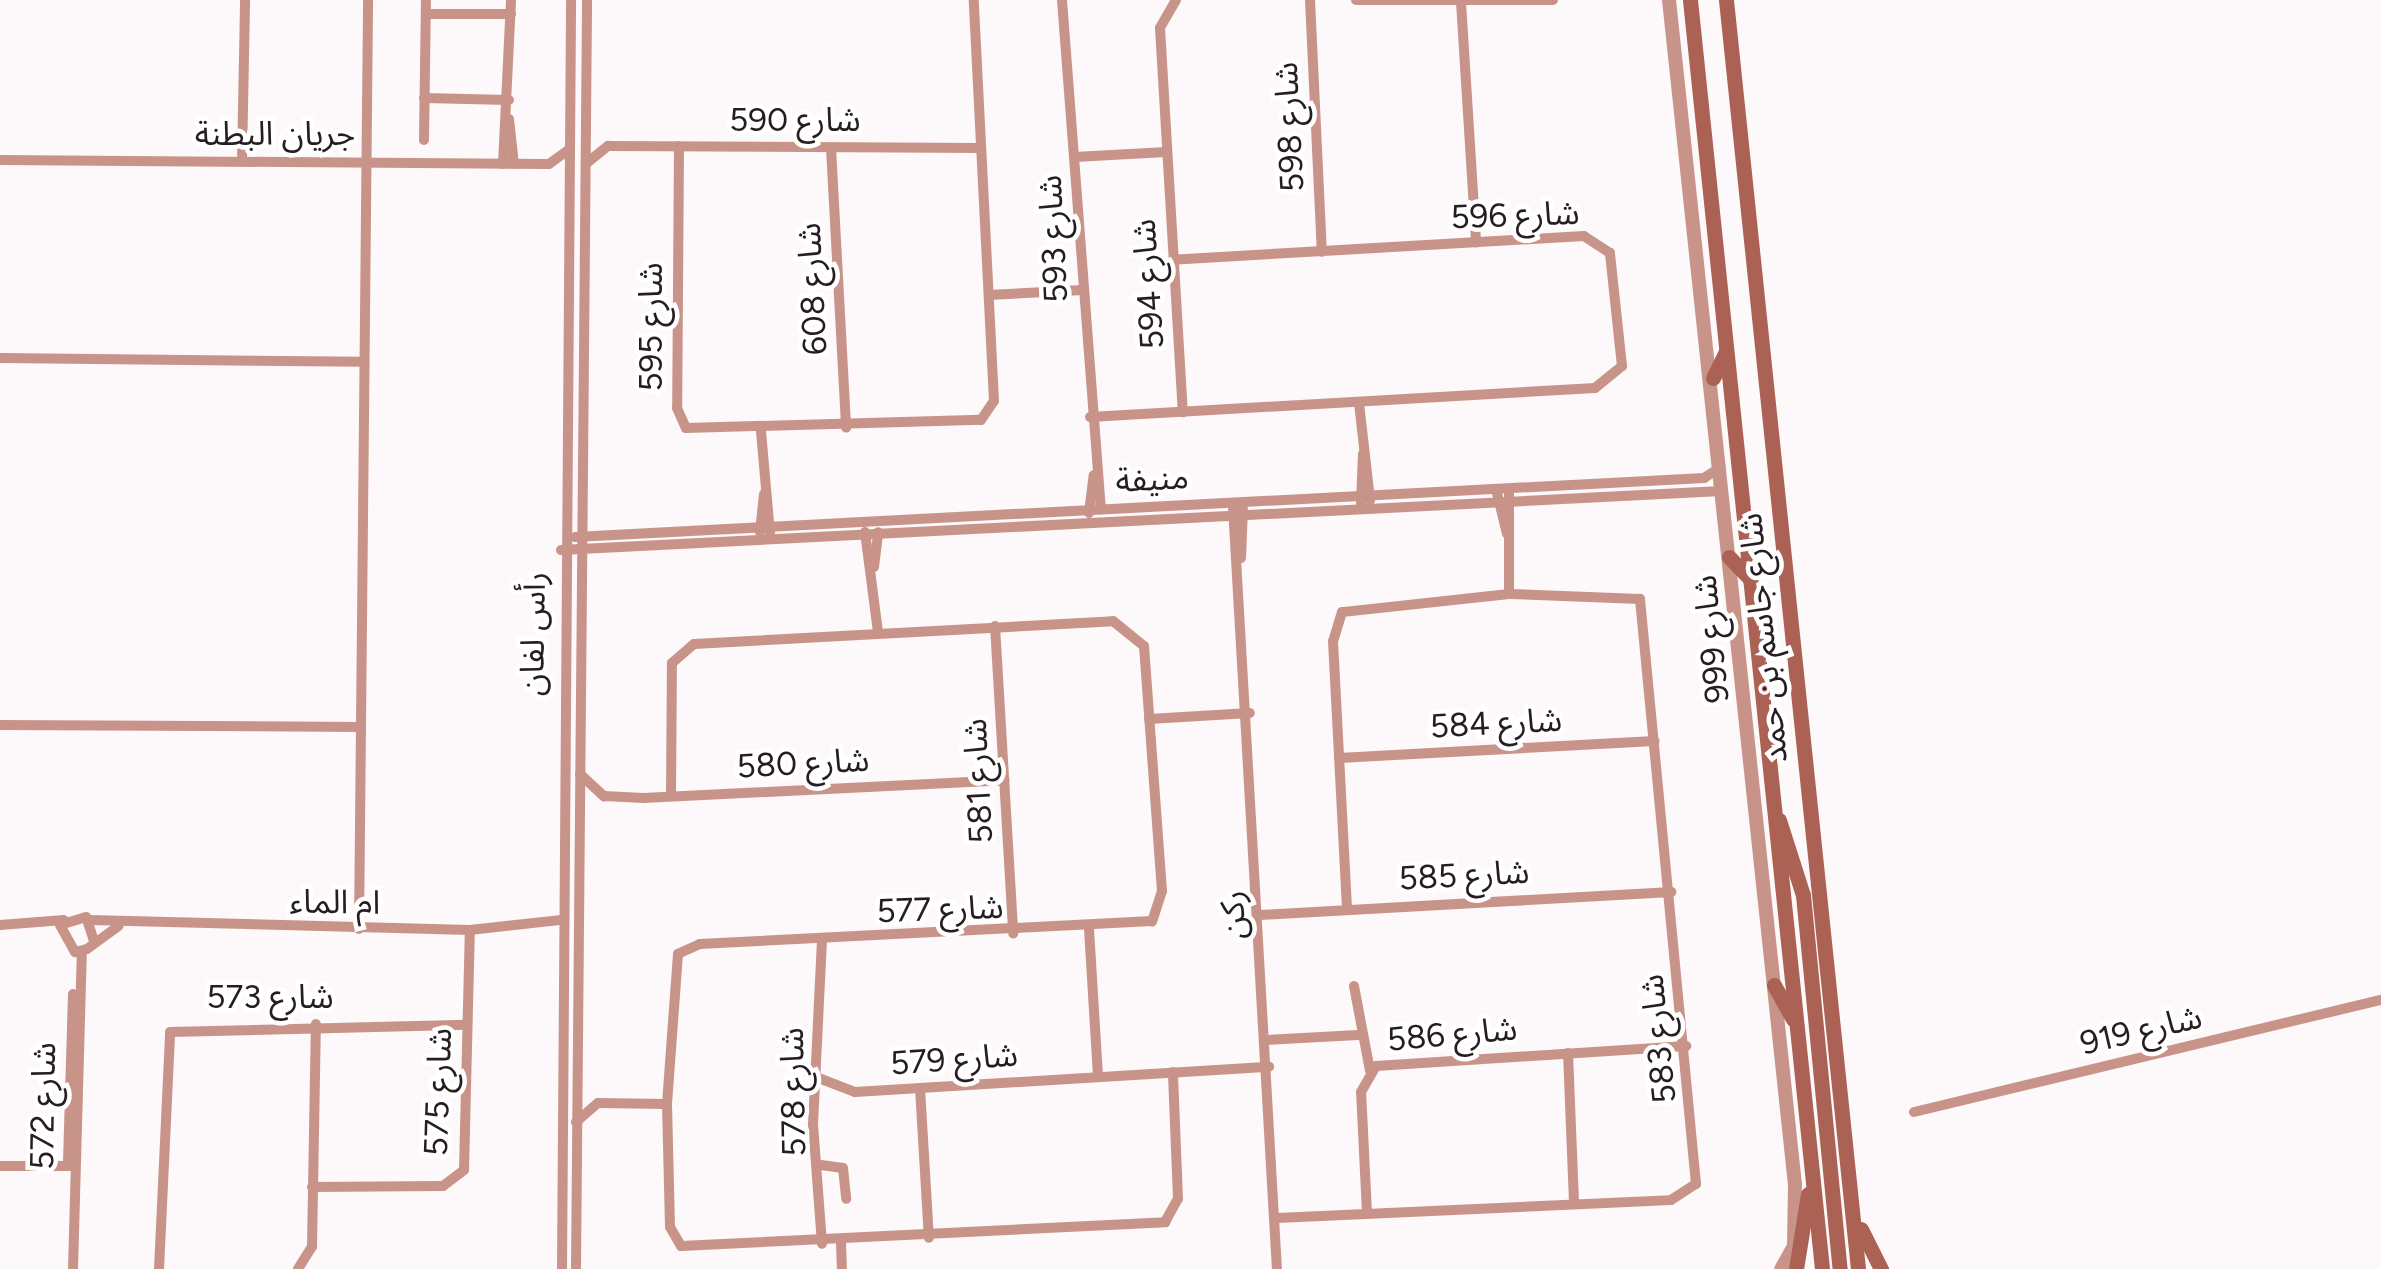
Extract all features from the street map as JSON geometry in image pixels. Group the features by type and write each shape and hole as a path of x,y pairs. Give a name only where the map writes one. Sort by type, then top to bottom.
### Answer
{"main road":[{"name":"شارع جاسم بن حمد","path":"1690,0 1822,1269"},
{"name":"شارع جاسم بن حمد","path":"1726,0 1858,1269"},
{"path":"1713,378 1726,352"},
{"path":"1730,557 1750,578"},
{"path":"1774,812 1803,895 1840,1269"},
{"path":"1774,985 1798,1028"},
{"path":"1796,1269 1813,1180"},
{"path":"1851,1201 1881,1269"}],"street":[{"path":"242,161 244,0"},
{"path":"359,929 368,0"},
{"name":"رأس لفان","path":"562,1269 561,544 572,0"},
{"name":"رأس لفان","path":"576,1269 587,0"},
{"name":"شارع 595","path":"679,146 678,413 697,434 986,417 988,295 974,0"},
{"name":"شارع 593","path":"1062,0 1095,514"},
{"name":"شارع 594","path":"1176,0 1160,21 1184,412"},
{"name":"شارع 598","path":"1310,0 1322,251"},
{"path":"1356,0 1552,0"},
{"name":"شارع 999","path":"1669,0 1723,464 1798,1223 1781,1269"},
{"path":"1461,2 1476,243"},
{"path":"424,140 426,7 511,7 508,164"},
{"path":"424,98 509,100"},
{"path":"586,124 608,146 586,164"},
{"name":"شارع 590","path":"608,146 981,148"},
{"name":"شارع 608","path":"831,148 846,428"},
{"path":"569,177 549,164 570,149"},
{"path":"1075,157 1166,152"},
{"name":"جريان البطنة","path":"0,160 549,164"},
{"path":"569,211 586,210"},
{"name":"شارع 596","path":"1090,417 1595,388 1618,374 1604,243 1476,243 1173,260"},
{"path":"988,295 1083,290"},
{"path":"0,358 364,362"},
{"path":"1359,403 1365,501"},
{"path":"761,431 765,533"},
{"name":"منيفة","path":"561,544 1503,494 1704,478 1723,464"},
{"path":"1503,494 1509,594"},
{"name":"منيفة","path":"1503,494 1725,494"},
{"name":"ركن","path":"1238,507 1277,1269"},
{"name":"منيفة","path":"765,533 872,532 1095,514"},
{"path":"872,532 878,632"},
{"name":"شارع 583","path":"1277,1218 1574,1204 1692,1190 1686,1046 1640,599 1509,594 1342,612 1339,758 1347,909"},
{"name":"شارع 577","path":"671,796 680,650 995,626 1129,626 1144,646 1160,908 1145,925 822,940 678,954 667,1104 677,1242 822,1244 1165,1222 1178,1199 1173,1072"},
{"name":"شارع 581","path":"995,626 1013,933"},
{"path":"1149,719 1250,713"},
{"path":"0,725 361,727"},
{"name":"شارع 584","path":"1339,758 1655,741"},
{"path":"579,821 604,796 580,774"},
{"name":"شارع 580","path":"604,796 1005,780"},
{"name":"شارع 585","path":"1260,915 1671,892"},
{"path":"0,925 35,926 64,920"},
{"path":"58,938 64,920"},
{"name":"ام الماء","path":"64,920 123,925 547,929"},
{"path":"90,920 94,941"},
{"path":"561,920 547,929 561,944"},
{"name":"ام الماء","path":"75,951 123,925"},
{"path":"35,926 75,951"},
{"path":"1090,929 1098,1076"},
{"name":"شارع 575","path":"312,1187 456,1181 466,1163 470,930"},
{"name":"شارع 578","path":"822,940 816,1077 822,1244"},
{"name":"شارع 572","path":"73,1266 75,951"},
{"path":"1354,986 1358,1035 1370,1070"},
{"name":"شارع 919","path":"1914,1112 2381,1000"},
{"name":"شارع 573","path":"159,1269 165,1039 185,1024 467,1025"},
{"path":"298,1269 312,1247 316,1024"},
{"path":"1267,1040 1358,1035"},
{"name":"شارع 586","path":"1367,1214 1360,1092 1370,1070 1686,1046"},
{"path":"1568,1053 1574,1204"},
{"name":"شارع 579","path":"816,1077 849,1091 1269,1067"},
{"path":"576,1078 598,1103"},
{"path":"920,1088 928,1238"},
{"path":"574,1125 598,1103 667,1104"},
{"path":"0,1162 72,1163"},
{"path":"820,1165 843,1168 847,1199"},
{"path":"841,1243 842,1269"}]}
